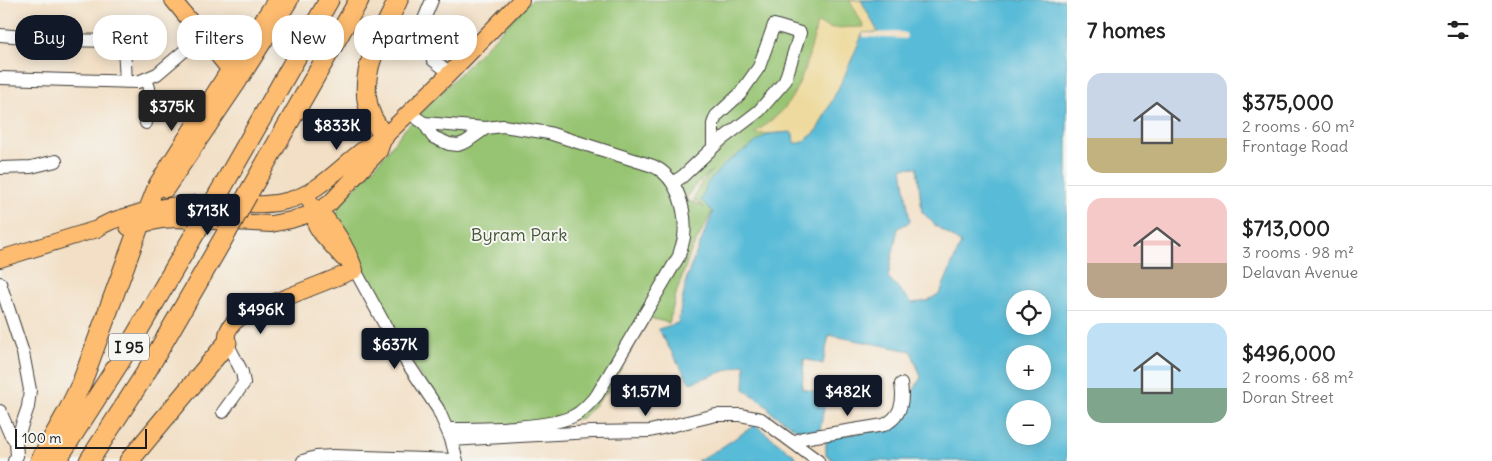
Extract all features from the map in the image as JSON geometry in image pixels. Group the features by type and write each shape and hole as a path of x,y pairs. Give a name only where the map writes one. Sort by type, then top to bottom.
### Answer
{"highway":[{"name":"I 95","path":"56,461 125,354 328,0"},
{"name":"I 95","path":"89,461 145,374 359,0"},
{"path":"384,136 372,116 369,106 366,87 367,77 371,60 398,0"},
{"path":"40,461 82,382 144,217"},
{"path":"129,461 227,344"}],"main road":[{"path":"174,0 186,15"},
{"path":"144,217 184,164 276,0"},
{"path":"144,217 157,184 290,0"},
{"path":"0,259 96,229 111,231 179,204 265,205 287,201 319,188 371,143 384,136 409,113 521,0"},
{"path":"220,60 233,77"},
{"path":"144,217 162,220 187,219 271,224 316,212 330,203 379,151 384,136"},
{"path":"184,164 180,180 183,188 196,203"},
{"path":"227,344 272,303 355,270 321,234 316,225 316,212 305,194"}],"street":[{"path":"432,0 420,29 433,60 450,73"},
{"path":"673,182 683,176 713,147 759,111 785,81 800,33 774,25 759,68 740,94 716,116 713,124 713,147"},
{"path":"0,35 63,40 112,40 119,42 124,51 126,82"},
{"path":"0,78 138,82 157,74 177,57"},
{"path":"146,79 148,88 146,123"},
{"path":"409,113 424,123 433,136 450,144 458,145 466,142 486,128"},
{"path":"424,123 486,128 503,126 531,130 578,141 653,166 661,170 673,182 681,207 684,227 684,238 679,256 597,395 591,402 577,414 557,421 484,428 449,434"},
{"path":"0,168 31,167 56,161"},
{"path":"303,461 316,457 333,456 457,460 449,434 432,398 398,349 355,270"},
{"path":"0,283 23,353 30,390 25,419 16,442 17,456 14,461"},
{"path":"223,412 244,382 242,372 227,344"},
{"path":"793,442 803,438 884,425 890,422 900,410 902,404 904,397 901,384"},
{"path":"0,411 10,434 16,442"},
{"path":"449,434 650,431 723,414 740,415 761,419 818,461"}],"green space":[{"name":"Byram Park","path":"532,0 861,0 878,33 858,47 720,184 712,212 690,253 676,294 669,323 650,318 608,391 582,418 458,435 409,358 360,268 363,263 342,231 337,217 340,204 379,162 404,130 473,60 477,60 477,56","holes":["712,170 698,188 694,200 705,208 686,199 692,189"]}],"sand":[{"path":"850,0 895,0 894,12 804,155 783,133 754,134 779,114 793,95 804,72 817,23 830,28 864,27"}],"water":[{"path":"861,0 1067,0 1067,461 835,461 826,455 826,438 892,428 921,377 911,351 829,335 823,364 804,359 802,389 814,391 824,408 820,430 801,432 769,411 769,407 744,389 745,364 690,383 658,329 678,323 687,276 713,212 701,200 708,182 727,162 768,134 790,132 793,134 794,143 801,143 816,132 844,77 863,33 878,32","holes":["917,167 922,212 936,226 961,243 940,293 927,301 912,303 888,277 898,228 910,222 902,168"]},
{"path":"755,425 793,454 798,461 697,461 719,449"}],"pier":[{"path":"863,33 906,33 906,39 863,37"}]}
